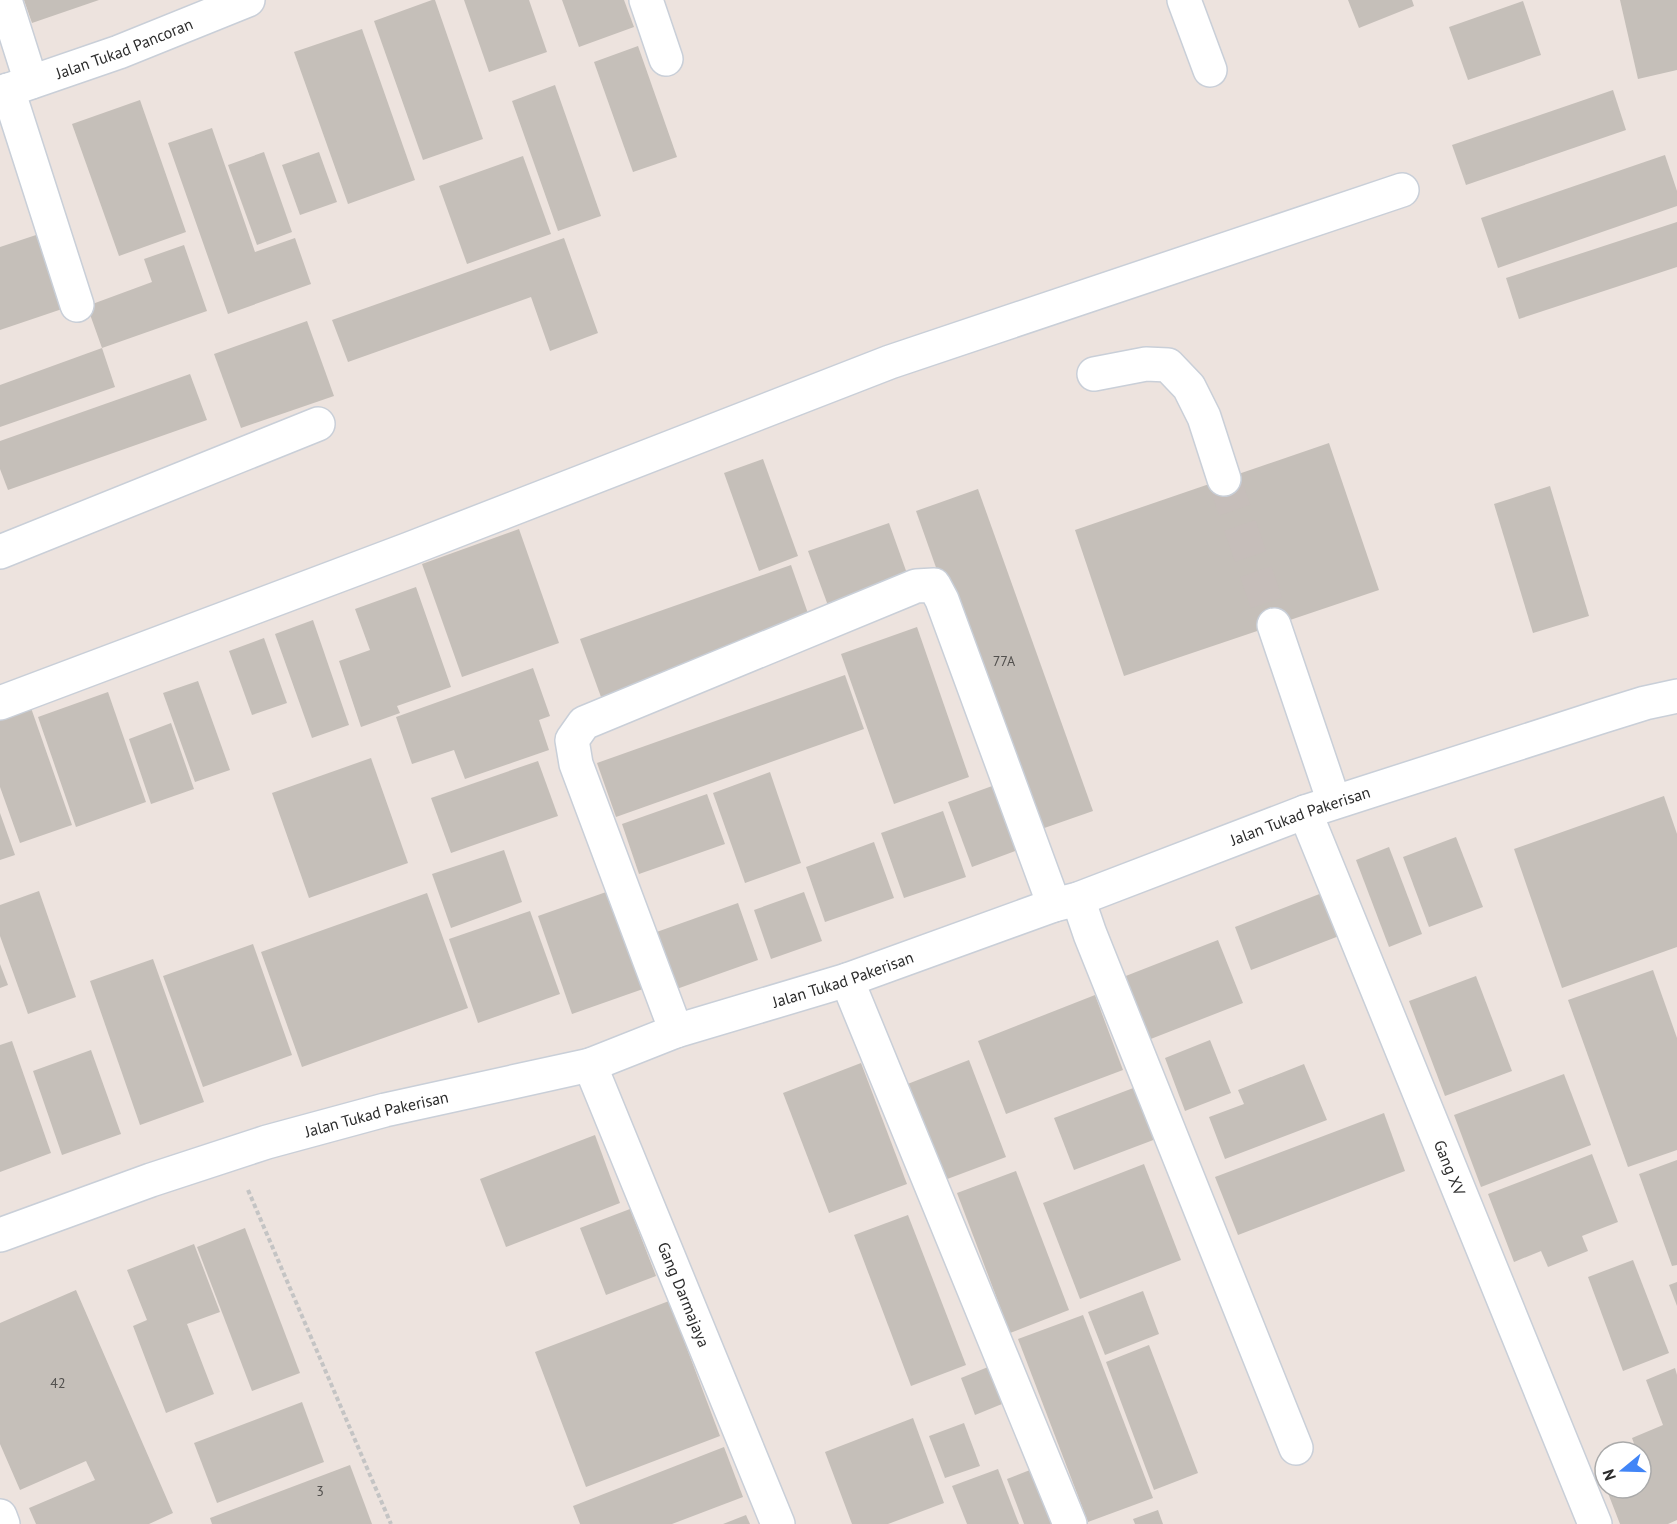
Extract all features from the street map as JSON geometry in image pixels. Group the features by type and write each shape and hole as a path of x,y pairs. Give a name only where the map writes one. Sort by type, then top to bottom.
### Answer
{"street":[{"path":"5,0 13,88 77,305"},
{"name":"Jalan Tukad Pancoran","path":"13,88 119,52 248,0"},
{"path":"646,0 666,59"},
{"path":"1184,0 1210,70"},
{"path":"0,703 409,549 890,362 1402,190"},
{"path":"1094,374 1146,364 1167,365 1190,387 1204,417 1224,479"},
{"path":"0,552 318,424"},
{"path":"676,1031 576,764 572,740 584,723 916,586 934,585 1066,902 1090,934 1296,1448"},
{"name":"Gang XV","path":"1274,625 1320,807 1596,1524"},
{"name":"Jalan Tukad Pakerisan","path":"0,1235 233,1153 384,1110 590,1065 676,1031 847,980 1066,902 1320,807 1645,703 1677,696"},
{"path":"847,980 1070,1524"},
{"name":"Gang Darmajaya","path":"590,1065 778,1524"},
{"path":"0,1516 3,1524"}],"path":[{"path":"233,1153 392,1524"}],"building":[{"path":"24,0 99,0 32,23"},
{"path":"435,0 483,139 423,160 374,21"},
{"path":"464,0 529,0 547,52 489,72"},
{"path":"562,0 624,0 634,27 579,47"},
{"path":"1348,0 1412,0 1414,6 1359,28"},
{"path":"1620,0 1677,0 1677,70 1638,79"},
{"path":"1523,1 1541,55 1468,80 1449,27"},
{"path":"362,29 415,180 348,204 294,52"},
{"path":"638,46 677,157 633,172 594,62"},
{"path":"555,85 601,216 558,231 512,101"},
{"path":"1613,90 1626,130 1466,185 1452,145"},
{"path":"140,100 186,232 119,256 72,124"},
{"path":"212,128 255,252 295,238 311,284 228,314 168,143"},
{"path":"264,152 292,232 257,245 228,165"},
{"path":"319,152 337,202 300,215 282,165"},
{"path":"1665,155 1677,191 1677,206 1498,268 1481,218"},
{"path":"523,156 551,234 467,264 439,186"},
{"path":"1677,222 1677,267 1519,319 1506,278"},
{"path":"42,233 68,307 0,330 0,247"},
{"path":"564,238 598,333 550,351 531,297 348,362 332,320"},
{"path":"184,245 207,311 102,348 87,306 152,282 144,259"},
{"path":"307,321 334,396 241,428 214,354"},
{"path":"102,348 115,387 0,427 0,385"},
{"path":"190,374 207,420 8,490 0,469 0,441"},
{"path":"1329,443 1379,590 1124,676 1075,530"},
{"path":"763,459 798,556 759,571 724,473"},
{"path":"1550,486 1589,616 1533,633 1494,504"},
{"path":"978,489 1093,811 1030,833 916,511"},
{"path":"889,523 910,582 830,611 808,551"},
{"path":"519,529 559,643 462,677 422,564"},
{"path":"791,565 811,622 601,697 580,639"},
{"path":"416,587 451,687 397,706 400,713 361,727 339,661 370,650 355,609"},
{"path":"313,620 349,725 312,738 275,634"},
{"path":"917,627 969,777 894,804 841,654"},
{"path":"264,638 287,703 252,715 229,651"},
{"path":"533,668 550,716 539,720 549,750 465,779 454,750 412,764 396,717"},
{"path":"845,675 864,729 616,817 597,763"},
{"path":"198,681 230,770 195,782 163,693"},
{"path":"108,692 146,802 76,827 38,717"},
{"path":"30,705 72,825 20,843 0,787 0,716"},
{"path":"171,723 194,789 151,804 129,739"},
{"path":"371,758 408,863 309,898 272,793"},
{"path":"538,761 558,816 451,853 431,798"},
{"path":"770,772 801,863 745,883 713,793"},
{"path":"1006,781 1029,846 972,867 948,802"},
{"path":"707,794 725,844 639,874 622,824"},
{"path":"1664,796 1677,834 1677,947 1562,988 1514,849"},
{"path":"943,811 966,877 904,898 881,833"},
{"path":"0,813 15,855 0,860"},
{"path":"1456,837 1483,907 1429,927 1403,857"},
{"path":"874,842 894,898 825,922 806,867"},
{"path":"1389,847 1422,934 1389,947 1356,860"},
{"path":"504,850 522,902 451,928 432,874"},
{"path":"39,891 76,997 28,1014 0,936 0,905"},
{"path":"609,891 643,989 572,1014 538,916"},
{"path":"804,892 822,941 771,959 754,910"},
{"path":"427,893 468,1008 302,1067 261,952"},
{"path":"1322,893 1339,936 1251,970 1235,927"},
{"path":"738,903 758,960 671,991 651,934"},
{"path":"530,911 560,994 478,1023 449,939"},
{"path":"1218,940 1243,1003 1143,1042 1118,979"},
{"path":"253,944 292,1055 203,1087 163,976"},
{"path":"153,959 204,1102 140,1125 90,981"},
{"path":"0,964 8,985 0,988"},
{"path":"1653,970 1677,1038 1677,1150 1628,1167 1568,1000"},
{"path":"1476,976 1512,1071 1445,1096 1409,1001"},
{"path":"1095,995 1123,1070 1006,1114 978,1041"},
{"path":"1210,1040 1231,1093 1185,1111 1165,1058"},
{"path":"12,1041 51,1153 0,1172 0,1045"},
{"path":"91,1050 121,1134 62,1155 33,1071"},
{"path":"969,1060 1006,1157 942,1181 905,1085"},
{"path":"861,1063 907,1184 829,1213 783,1093"},
{"path":"1304,1064 1327,1120 1225,1159 1209,1117 1244,1104 1238,1090"},
{"path":"1564,1074 1591,1145 1481,1187 1454,1115"},
{"path":"1136,1087 1156,1139 1074,1170 1054,1118"},
{"path":"1384,1113 1405,1171 1238,1235 1215,1177"},
{"path":"595,1135 620,1203 506,1247 480,1179"},
{"path":"1592,1154 1618,1222 1582,1236 1588,1251 1548,1267 1541,1251 1514,1262 1488,1194"},
{"path":"1677,1160 1677,1265 1672,1266 1639,1174"},
{"path":"1144,1164 1181,1260 1080,1299 1043,1203"},
{"path":"1016,1171 1069,1310 1010,1333 957,1193"},
{"path":"630,1209 656,1276 606,1295 580,1228"},
{"path":"908,1215 966,1365 911,1386 854,1235"},
{"path":"245,1228 300,1373 252,1391 197,1247"},
{"path":"194,1244 220,1312 187,1324 214,1394 166,1413 133,1326 147,1320 127,1270"},
{"path":"1633,1260 1669,1353 1623,1371 1588,1277"},
{"path":"1677,1282 1677,1306 1669,1285"},
{"path":"76,1290 173,1513 149,1524 36,1524 29,1508 95,1480 86,1461 20,1490 0,1444 0,1323"},
{"path":"1143,1291 1159,1334 1105,1355 1088,1312"},
{"path":"669,1301 720,1436 586,1487 535,1352"},
{"path":"1083,1315 1153,1498 1088,1522 1018,1339"},
{"path":"1149,1345 1198,1473 1154,1490 1106,1362"},
{"path":"988,1367 1002,1404 975,1415 961,1378"},
{"path":"1675,1368 1677,1375 1677,1520 1668,1524 1620,1524 1611,1500 1653,1500 1653,1440 1633,1440 1632,1438 1663,1425 1646,1380"},
{"path":"302,1402 324,1462 217,1503 194,1443"},
{"path":"913,1418 944,1503 888,1524 852,1524 825,1452"},
{"path":"964,1423 980,1466 945,1478 929,1436"},
{"path":"724,1447 743,1497 672,1524 580,1524 573,1506"},
{"path":"350,1465 372,1524 212,1524 210,1518"},
{"path":"1035,1468 1056,1524 1024,1524 1007,1479"},
{"path":"998,1469 1019,1524 967,1524 952,1486"},
{"path":"1158,1510 1163,1524 1135,1524 1133,1519"},
{"path":"746,1515 750,1524 723,1524"}],"tunnel":[{"path":"1224,479 1274,625"}]}
